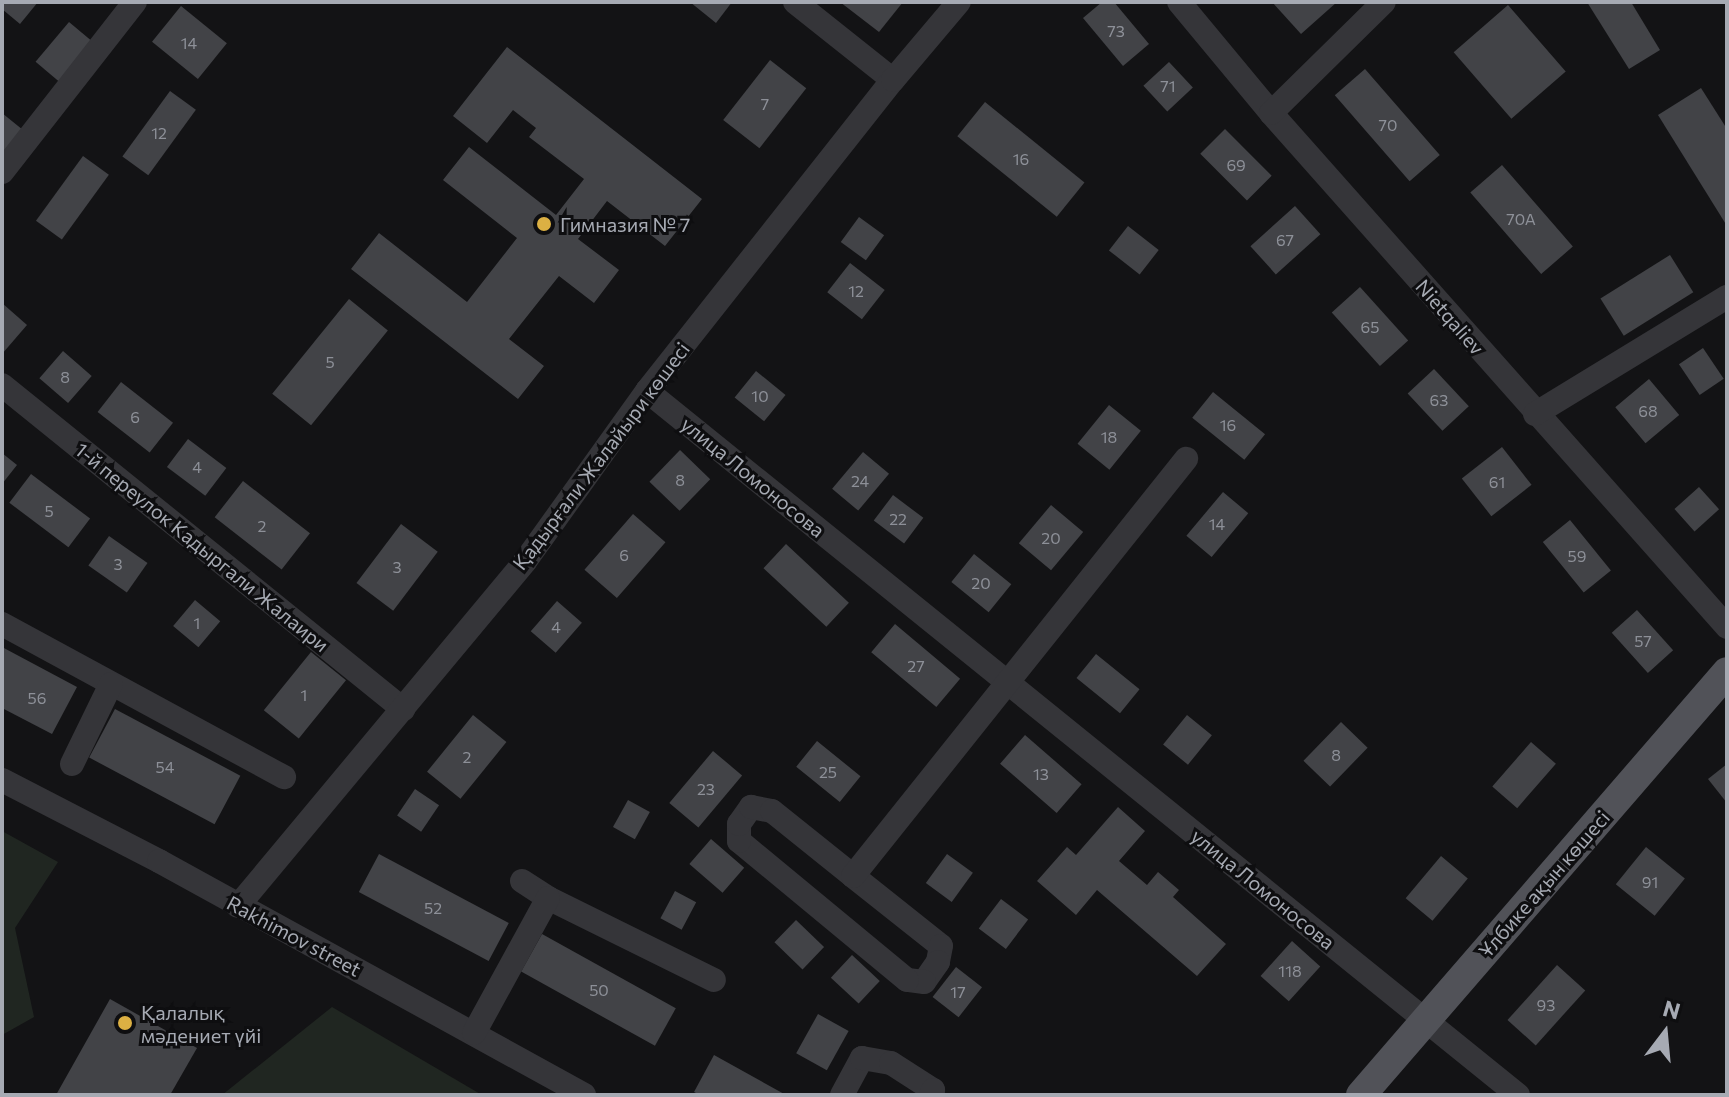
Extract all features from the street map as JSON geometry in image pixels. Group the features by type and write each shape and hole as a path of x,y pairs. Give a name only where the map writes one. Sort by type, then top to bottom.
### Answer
{"main road":[{"name":"Ұлбике ақын көшесі","path":"1361,1095 1727,672"}],"street":[{"path":"2,172 135,2"},
{"path":"795,2 893,80"},
{"name":"Қадырғали Жалайыри көшесі","path":"238,906 526,560 647,391 893,80 959,2"},
{"name":"Nietqaliev","path":"1179,2 1271,113 1727,627"},
{"path":"1271,113 1384,2"},
{"path":"1535,414 1727,297"},
{"name":"1-й переулок Кадыргали Жалаири","path":"2,385 403,709"},
{"name":"улица Ломоносова","path":"647,391 1518,1095"},
{"path":"853,876 1186,459"},
{"path":"2,624 284,777"},
{"path":"72,764 111,684"},
{"name":"Rakhimov street","path":"2,780 474,1033 550,1087 584,1095"},
{"path":"751,807 772,811 853,876 941,946 938,962 924,982 907,980 739,841 739,824 751,807"},
{"path":"522,881 548,898 714,980"},
{"path":"474,1033 548,898"},
{"path":"842,1095 862,1058 891,1063 933,1090 931,1095"}],"shaded area":[{"path":"2,831 58,862 15,928 34,1017 2,1035"},
{"path":"332,1007 482,1095 222,1095"}],"building":[{"path":"2,2 38,2 20,24 2,9"},
{"path":"690,2 732,2 716,23"},
{"path":"840,2 903,2 879,32"},
{"path":"1102,2 1114,2 1149,44 1123,66 1083,18"},
{"path":"1272,2 1337,2 1301,34"},
{"path":"1587,2 1631,2 1660,50 1629,69"},
{"path":"1508,5 1566,71 1511,119 1454,52"},
{"path":"181,6 227,43 198,79 152,42"},
{"path":"69,22 95,44 62,84 36,62"},
{"name":"Гимназия № 7","path":"507,47 702,199 665,246 607,201 578,239 619,270 594,303 559,276 509,339 544,366 518,399 351,269 379,233 467,302 517,238 443,180 469,147 556,215 584,179 529,137 536,128 513,110 487,143 453,116"},
{"path":"770,60 806,88 759,148 723,120"},
{"path":"1169,62 1193,88 1167,111 1143,86"},
{"path":"1365,69 1440,155 1410,181 1335,95"},
{"path":"1701,88 1727,129 1727,226 1658,115"},
{"path":"170,91 196,110 148,175 122,157"},
{"path":"985,102 1084,183 1057,217 957,136"},
{"path":"2,113 23,130 2,156"},
{"path":"1225,129 1272,176 1247,200 1200,154"},
{"path":"83,156 109,175 62,240 36,221"},
{"path":"1502,165 1573,247 1541,274 1470,193"},
{"path":"1295,206 1320,234 1276,274 1250,246"},
{"path":"859,217 884,235 866,260 841,242"},
{"path":"1128,226 1159,250 1140,274 1109,250"},
{"path":"1670,255 1693,292 1624,336 1600,298"},
{"path":"850,263 885,290 862,319 827,292"},
{"path":"1360,287 1408,341 1380,366 1332,312"},
{"path":"349,299 388,330 311,425 272,394"},
{"path":"2,303 27,325 2,354"},
{"path":"1703,348 1724,379 1700,395 1679,364"},
{"path":"63,351 92,376 68,403 39,378"},
{"path":"1434,369 1469,406 1442,431 1408,394"},
{"path":"756,371 786,395 764,421 735,397"},
{"path":"1649,379 1679,415 1646,443 1615,407"},
{"path":"121,382 173,423 150,453 98,412"},
{"path":"1213,392 1265,434 1244,460 1192,418"},
{"path":"1109,405 1141,431 1109,470 1078,444"},
{"path":"188,439 226,468 205,496 167,467"},
{"path":"1502,447 1532,485 1491,516 1462,478"},
{"path":"680,450 710,479 680,511 649,482"},
{"path":"863,452 889,474 858,511 832,489"},
{"path":"2,453 17,465 2,484"},
{"path":"31,474 90,519 68,547 9,503"},
{"path":"243,481 310,533 282,570 215,517"},
{"path":"1699,487 1719,509 1695,531 1674,509"},
{"path":"1223,492 1248,513 1212,557 1186,536"},
{"path":"893,495 923,518 904,543 874,521"},
{"path":"1051,505 1083,532 1051,570 1019,543"},
{"path":"633,514 665,542 617,598 584,570"},
{"path":"1570,520 1611,571 1584,593 1543,542"},
{"path":"401,524 438,552 393,611 356,583"},
{"path":"109,536 148,563 127,592 88,565"},
{"path":"786,544 849,603 826,627 763,568"},
{"path":"974,554 1011,584 989,612 951,582"},
{"path":"195,600 220,621 198,647 173,626"},
{"path":"557,601 582,623 556,653 531,631"},
{"path":"1637,610 1673,650 1648,673 1612,633"},
{"path":"895,624 960,679 936,707 871,652"},
{"path":"2,647 77,687 52,734 2,708"},
{"path":"311,652 346,680 299,739 264,710"},
{"path":"1096,654 1140,689 1120,713 1076,678"},
{"path":"115,709 240,776 215,824 89,758"},
{"path":"473,715 506,742 460,799 427,772"},
{"path":"1187,715 1212,735 1188,765 1163,745"},
{"path":"1341,722 1368,748 1330,787 1303,761"},
{"path":"1025,735 1082,784 1057,813 1000,764"},
{"path":"817,741 861,776 840,802 796,767"},
{"path":"1531,742 1556,764 1517,808 1492,787"},
{"path":"713,751 742,775 698,828 669,803"},
{"path":"1727,764 1727,803 1708,779"},
{"path":"415,789 439,805 421,832 397,816"},
{"path":"628,800 650,812 635,839 613,827"},
{"path":"1118,807 1145,831 1119,861 1147,885 1158,872 1179,890 1173,897 1226,944 1197,976 1097,890 1076,915 1037,881 1067,847 1076,855"},
{"path":"711,839 744,868 723,893 689,864"},
{"path":"1646,847 1685,878 1655,916 1616,884"},
{"path":"379,854 509,923 489,961 359,892"},
{"path":"947,854 973,873 952,902 926,883"},
{"path":"1441,856 1468,878 1432,921 1406,898"},
{"path":"675,891 696,902 682,930 660,918"},
{"path":"1001,899 1028,919 1006,949 979,929"},
{"path":"796,920 824,947 803,969 774,942"},
{"path":"542,934 676,1008 655,1046 521,972"},
{"path":"1292,941 1320,966 1289,1001 1261,976"},
{"path":"852,955 880,981 859,1004 831,978"},
{"path":"1557,965 1585,990 1536,1045 1507,1020"},
{"path":"956,967 982,987 959,1017 933,997"},
{"name":"Қалалық мәдениет үйі","path":"110,999 197,1048 170,1095 56,1095"},
{"path":"818,1014 849,1031 827,1070 796,1053"},
{"path":"714,1055 786,1095 700,1095 694,1092"}],"place":[{"name":"Гимназия № 7","path":"544,224"},
{"name":"Қалалық мәдениет үйі","path":"125,1023"}]}
